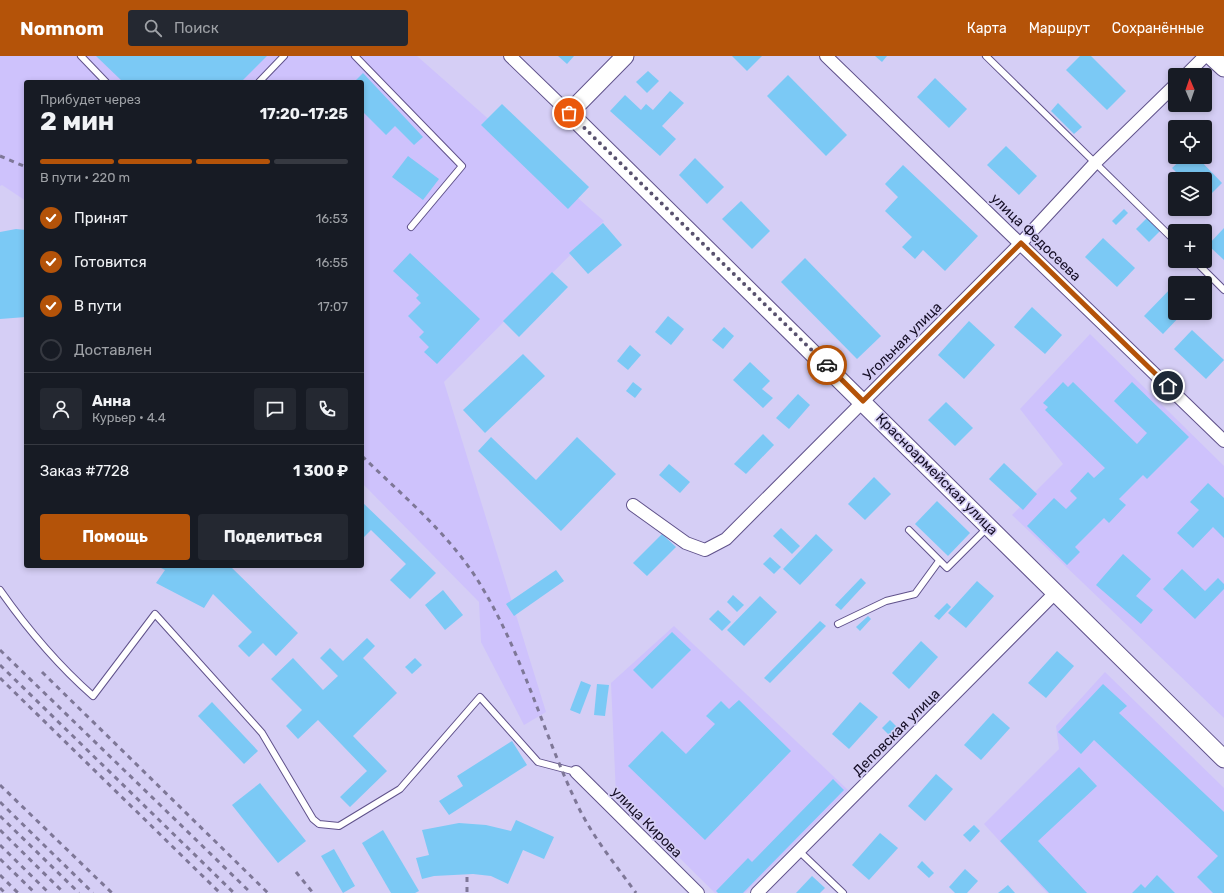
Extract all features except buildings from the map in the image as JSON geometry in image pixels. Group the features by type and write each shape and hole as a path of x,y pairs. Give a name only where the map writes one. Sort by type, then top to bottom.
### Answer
{"street":[{"name":"Красноармейская улица","path":"510,56 863,401 1224,759"},
{"path":"569,113 625,56"},
{"name":"улица Федосеева","path":"826,56 1224,441"},
{"path":"1193,68 1205,56"},
{"path":"1211,56 1224,68"},
{"name":"Угольная улица","path":"633,505 686,543 705,550 726,539 1021,243 1096,162 1168,92"},
{"name":"Деповская улица","path":"757,893 1056,592"},
{"name":"улица Кирова","path":"576,772 698,893"}],"lane":[{"path":"81,56 104,80"},
{"path":"261,80 284,56"},
{"path":"355,56 462,166 411,227"},
{"path":"986,56 1168,234"},
{"path":"1202,268 1224,290"},
{"path":"909,530 947,568 989,526"},
{"path":"838,624 886,601 915,594 939,561"},
{"path":"0,590 11,606 73,678 93,696 156,614 262,733 313,819 319,824 339,826 400,789 480,697 538,762 576,772"},
{"path":"799,851 842,893"}],"shaded area":[{"path":"0,56 417,56 604,221 444,382 546,712 524,725 481,642 479,602 364,485 364,80 24,80 24,200 2,185 0,186"},
{"path":"1090,334 1224,466 1224,718 1012,515 1063,464 1020,409"},
{"path":"674,626 848,790 745,893 715,893 616,795 611,683"},
{"path":"1105,672 1224,788 1224,893 1047,893 984,824 1059,749 1056,726"}],"railway":[{"path":"0,156 24,166"},
{"path":"364,458 443,535 471,570 483,589 510,641 553,749 582,814 604,849 636,893"},
{"path":"0,650 251,893"},
{"path":"0,665 234,893"},
{"path":"42,672 268,893"},
{"path":"0,678 220,893"},
{"path":"0,785 112,893"},
{"path":"0,802 93,893"},
{"path":"0,816 79,893"},
{"path":"0,830 64,893"},
{"path":"0,845 49,893"},
{"path":"0,859 35,893"},
{"path":"296,872 313,893"},
{"path":"0,875 18,893"},
{"path":"467,877 467,893"},
{"path":"0,888 5,893"}],"way so far":[{"path":"569,113 827,365"}],"route":[{"path":"827,365 863,401 1021,243 1168,386"}]}
